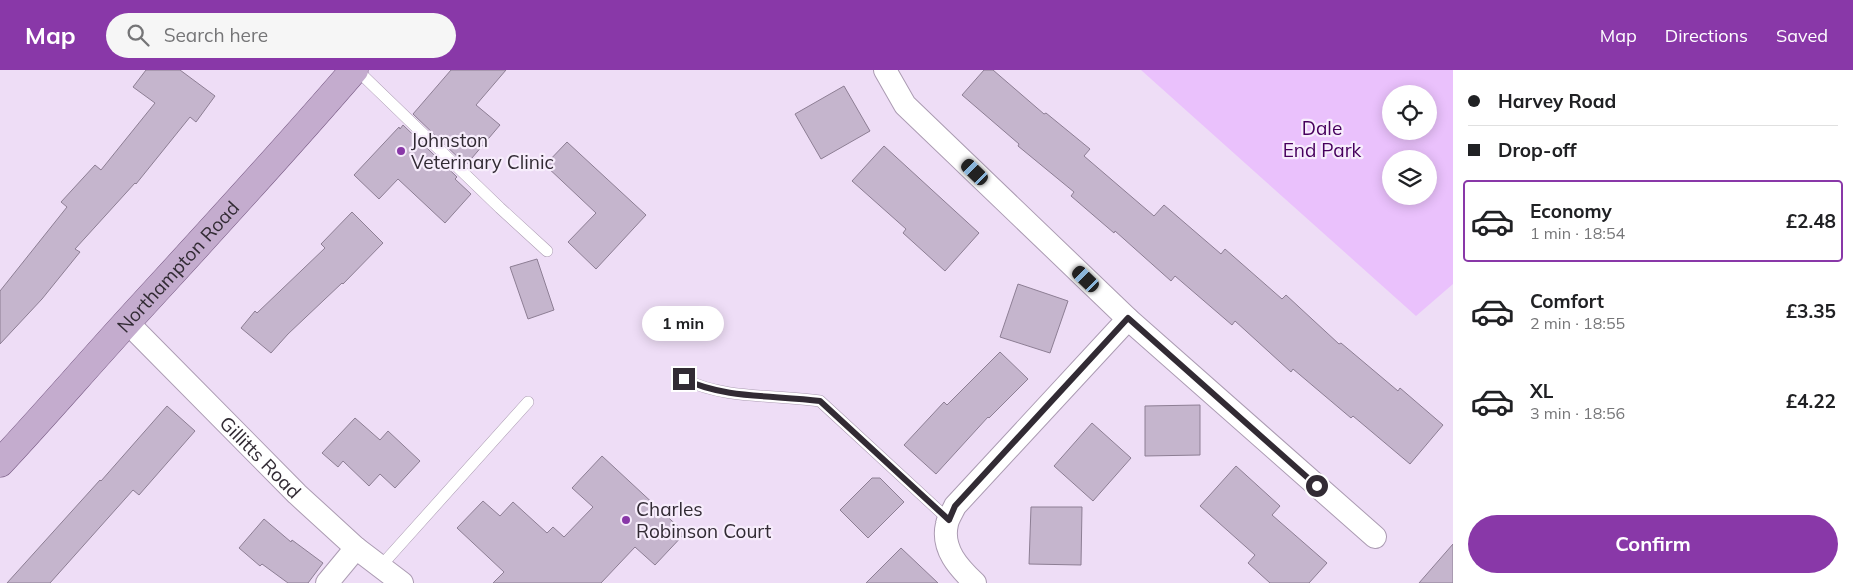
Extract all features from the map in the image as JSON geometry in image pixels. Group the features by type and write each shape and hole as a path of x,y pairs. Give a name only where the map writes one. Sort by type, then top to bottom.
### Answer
{"main road":[{"name":"Northampton Road","path":"0,463 264,174 356,70"}],"street":[{"path":"885,70 905,106 1128,318 1375,537"},
{"path":"975,583 957,566 946,544 946,524 955,506 1128,318"},
{"name":"Gillitts Road","path":"127,322 297,494 356,548 402,583"},
{"path":"327,583 356,548"}],"lane":[{"path":"356,70 547,251"},
{"path":"684,379 709,390 729,394 820,401 949,520"},
{"path":"380,566 528,402"}],"green space":[{"name":"Dale End Park","path":"1141,70 1453,70 1453,284 1416,316"}],"building":[{"path":"146,70 180,70 215,96 196,122 190,117 136,184 75,249 80,252 42,299 0,344 0,291 67,207 61,202 95,165 101,170 155,103 133,87"},
{"path":"451,70 506,70 476,105 500,125 466,165 413,114"},
{"path":"984,70 993,70 1044,114 1046,113 1090,149 1084,156 1154,216 1164,205 1221,254 1225,249 1282,299 1286,295 1339,344 1341,343 1398,391 1400,388 1443,425 1410,464 1293,369 1291,372 1235,321 1232,325 1175,276 1171,281 1115,231 1114,233 1071,196 1074,192 1018,146 1019,144 962,95"},
{"path":"844,86 870,131 821,159 795,114"},
{"name":"Johnston Veterinary Clinic","path":"403,125 457,177 455,179 471,194 445,223 398,179 379,199 354,175"},
{"path":"567,142 646,215 596,269 568,242 596,213 545,165"},
{"path":"884,146 979,233 945,271 903,233 906,229 852,181"},
{"path":"352,212 383,243 343,284 288,334 271,353 241,328 255,311 257,313 325,248 321,244"},
{"path":"537,259 554,310 528,319 510,267"},
{"path":"1018,284 1068,301 1050,353 1000,337"},
{"path":"1000,352 1028,379 988,417 936,474 904,445 944,402 947,405"},
{"path":"1200,405 1200,455 1145,456 1145,406"},
{"path":"167,406 195,431 139,495 133,490 50,583 7,583 101,481"},
{"path":"355,418 380,440 388,431 420,461 395,488 380,474 369,486 343,461 338,467 322,453"},
{"path":"1092,423 1131,458 1093,501 1054,466"},
{"name":"Charles Robinson Court","path":"602,456 685,533 655,565 635,547 601,583 493,583 504,572 457,528 483,501 500,516 513,502 547,533 553,527 564,537 593,507 572,488"},
{"path":"1236,466 1280,506 1272,515 1327,563 1309,583 1270,583 1248,563 1255,555 1200,506"},
{"path":"872,478 880,478 904,502 868,538 840,510"},
{"path":"1031,507 1082,507 1081,565 1029,564"},
{"path":"264,519 291,542 292,540 323,563 308,583 288,583 262,564 260,566 239,548"},
{"path":"1453,544 1453,583 1419,583"},
{"path":"901,548 938,583 866,583"}],"place":[{"name":"Johnston Veterinary Clinic","path":"401,151"},
{"name":"Charles Robinson Court","path":"626,520"}],"route":[{"path":"684,379 709,390 729,394 820,401 949,520 955,506 1128,318 1317,486"}]}
